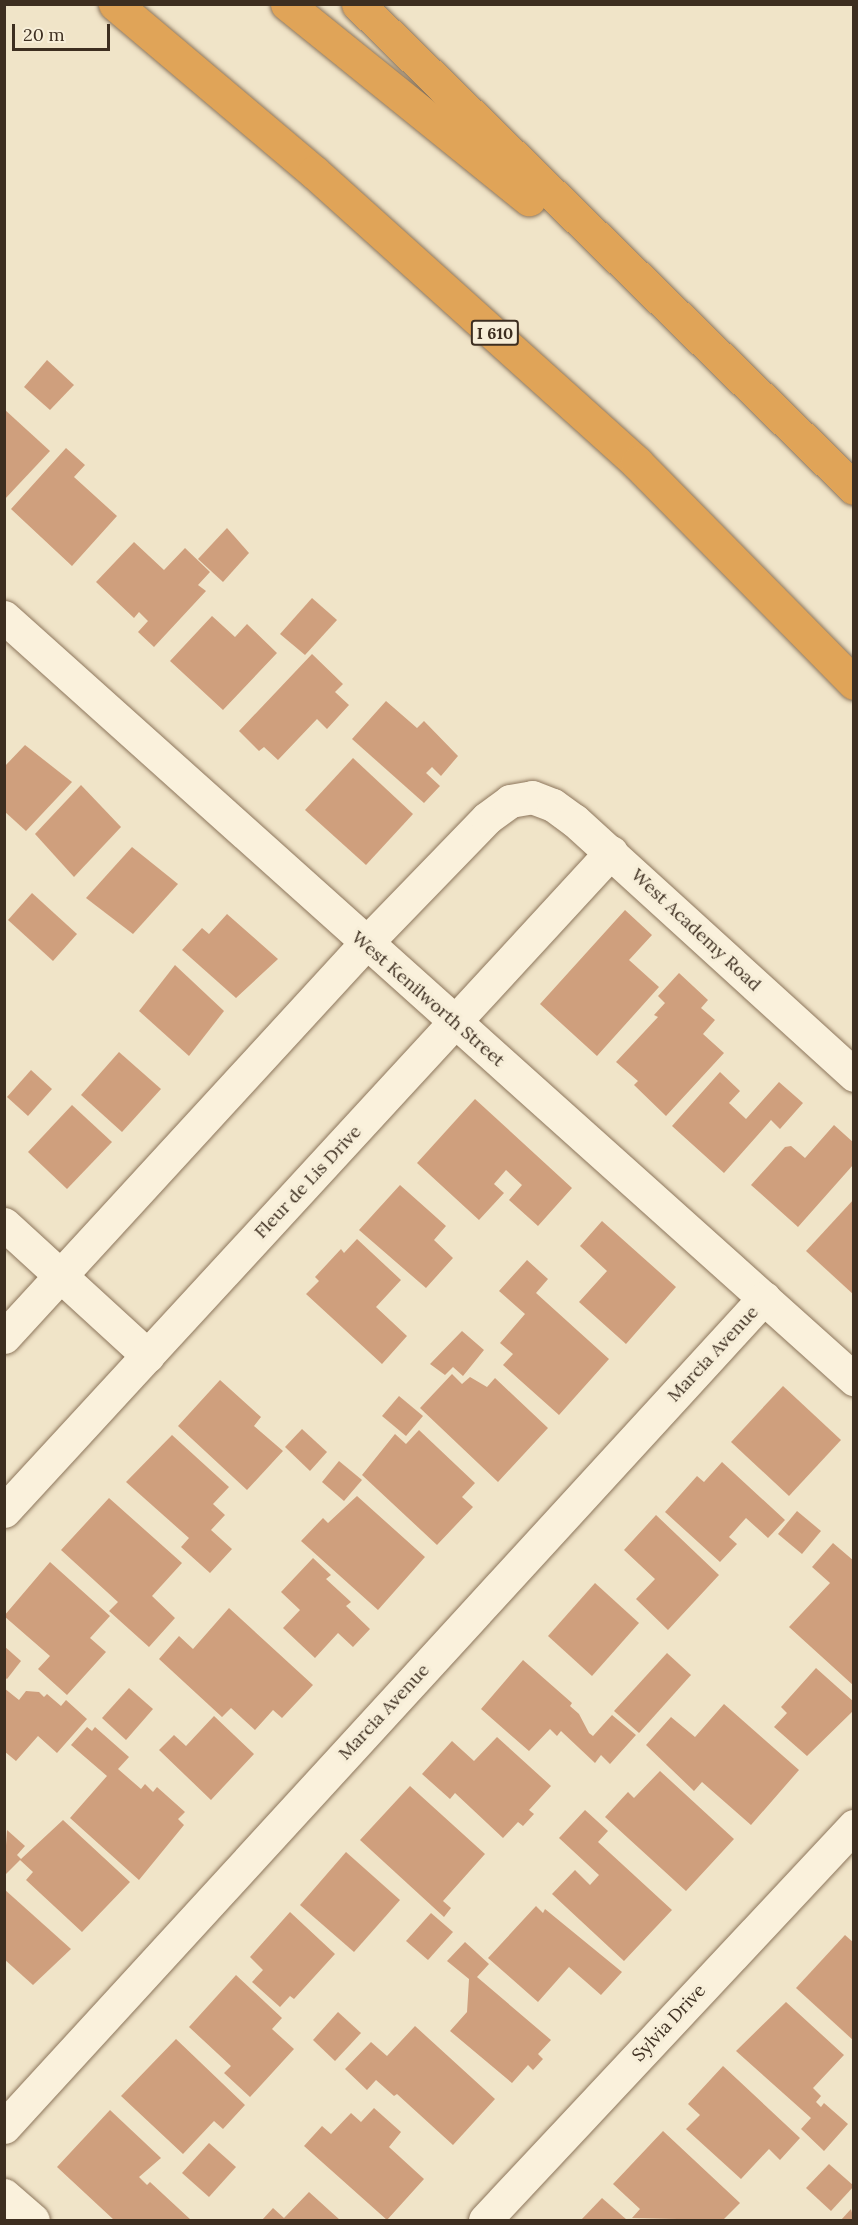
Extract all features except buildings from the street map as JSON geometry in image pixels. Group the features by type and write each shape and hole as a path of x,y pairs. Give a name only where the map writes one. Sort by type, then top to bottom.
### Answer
{"highway":[{"name":"I 610","path":"115,4 314,172 637,463 854,683"},
{"path":"287,4 570,232 854,488"},
{"path":"358,4 794,432"}],"street":[{"name":"West Kenilworth Street","path":"4,617 365,944 456,1022 854,1379"},
{"name":"West Academy Road","path":"365,944 487,818 510,801 532,797 553,805 611,852 854,1075"},
{"name":"Fleur de Lis Drive","path":"4,1511 611,852"},
{"path":"4,1337 365,944"},
{"path":"4,1224 148,1356"},
{"name":"Marcia Avenue","path":"4,2127 765,1298"},
{"name":"Sylvia Drive","path":"485,2220 854,1826"},
{"path":"4,2195 33,2220"}]}
